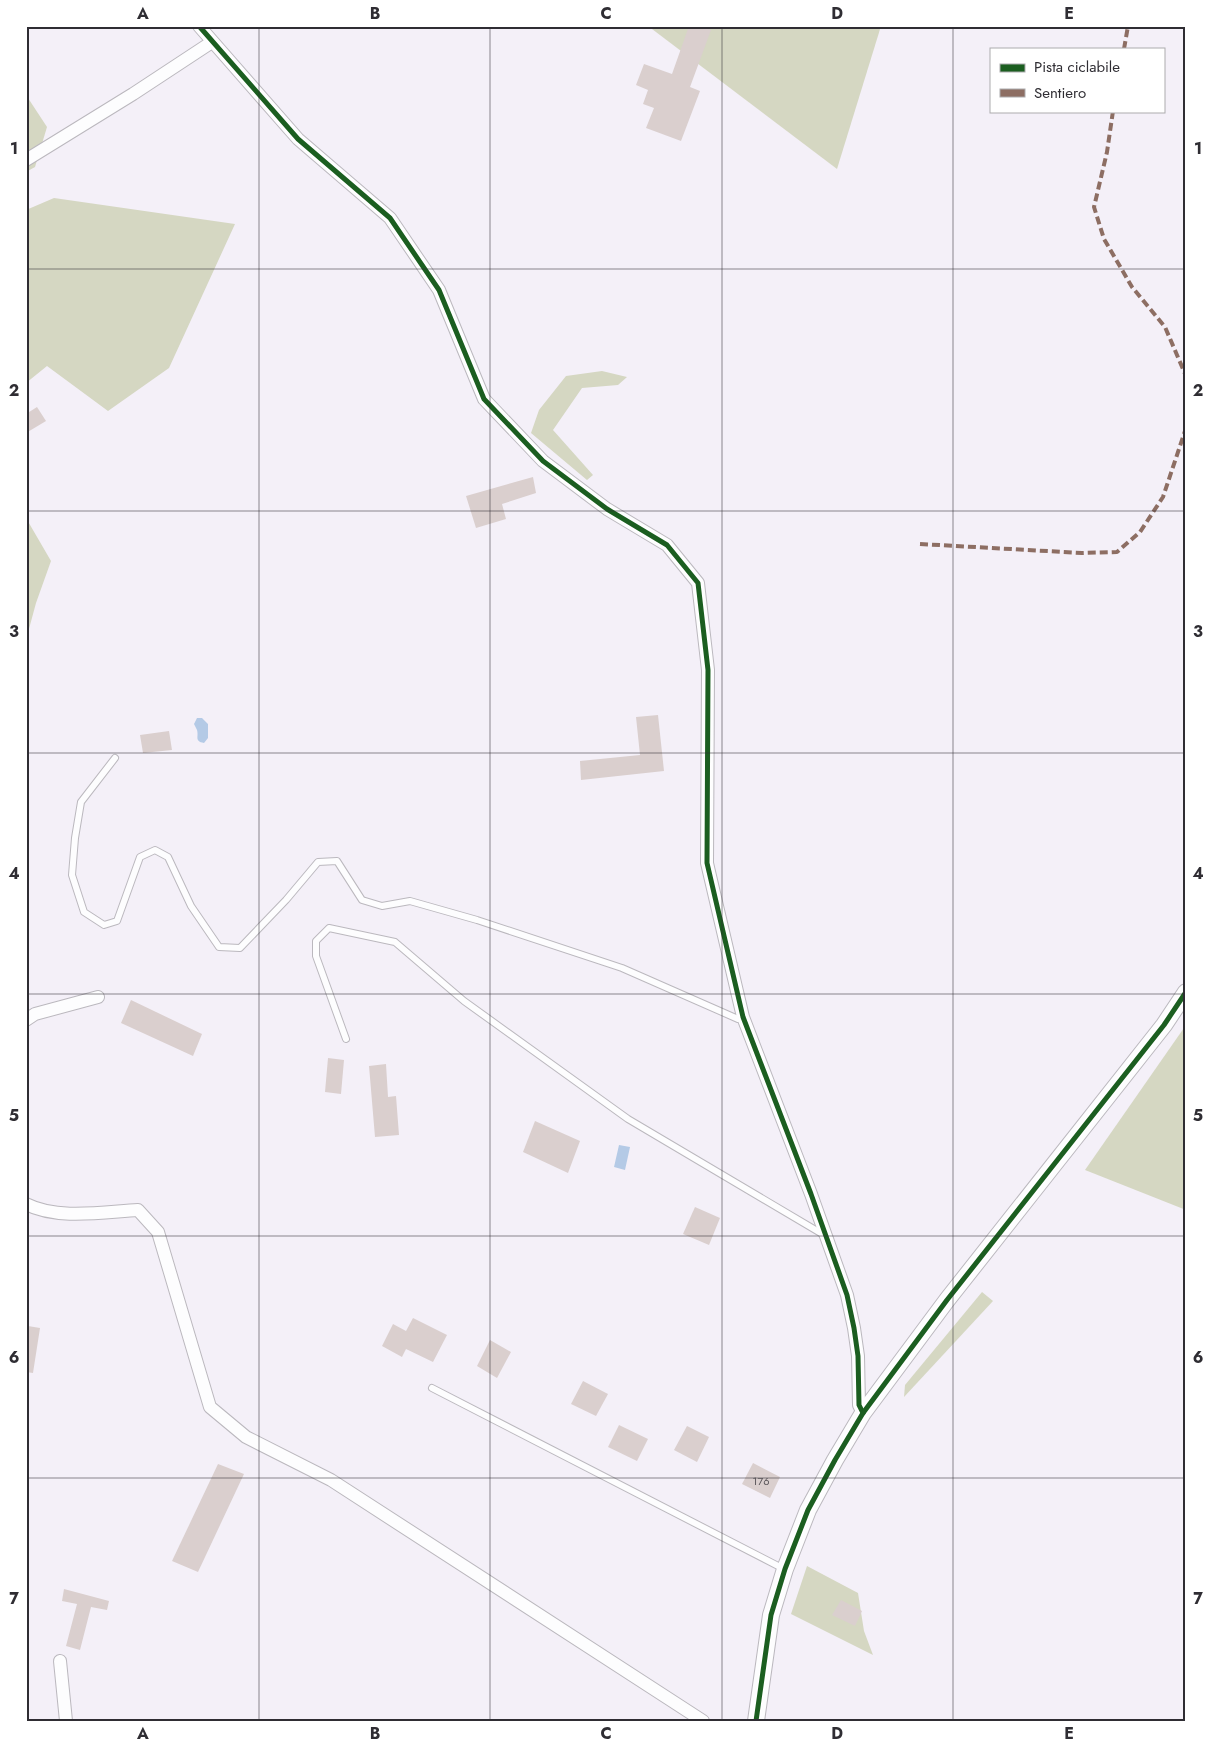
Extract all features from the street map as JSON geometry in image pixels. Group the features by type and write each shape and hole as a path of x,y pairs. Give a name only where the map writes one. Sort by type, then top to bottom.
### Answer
{"street":[{"path":"199,26 298,139 390,218 439,290 484,399 543,461 607,509 667,545 698,583 708,670 708,863 743,1017 812,1194 847,1295 858,1356 859,1405 863,1413"},
{"path":"26,160 133,94 212,42"},
{"path":"756,1721 770,1615 785,1569 808,1510 863,1413 947,1300 1164,1025 1186,992"},
{"path":"26,1020 35,1014 98,997"},
{"path":"26,1204 38,1210 67,1213 138,1210 158,1232 210,1407 246,1437 331,1480 703,1721"},
{"path":"60,1661 66,1721"}],"lane":[{"path":"115,758 81,802 75,838 72,876 84,912 104,925 117,921 140,856 156,850 168,857 191,906 219,947 226,948 240,948 286,900 318,862 337,861 362,900 382,906 410,901 478,920 622,968 738,1019 743,1017"},
{"path":"346,1039 316,956 316,941 330,928 395,942 464,1001 628,1119 826,1235"},
{"path":"432,1388 785,1569"}],"green space":[{"path":"648,26 881,26 837,169"},
{"path":"26,95 47,127 35,167 26,172"},
{"path":"54,198 235,224 169,368 108,411 47,366 26,383 26,210"},
{"path":"602,371 627,377 618,385 582,388 553,430 593,475 587,480 531,433 539,410 566,376"},
{"path":"26,518 51,561 36,603 26,640"},
{"path":"1186,1025 1186,1210 1085,1170"},
{"path":"982,1292 993,1301 904,1397 905,1385"},
{"path":"807,1566 858,1593 864,1631 873,1655 791,1614"}],"water":[{"path":"197,718 202,718 208,724 208,738 204,743 197,738 197,730 194,724"},
{"path":"619,1145 630,1147 625,1170 614,1167"}],"building":[{"path":"689,26 701,26 711,30 690,87 700,91 681,141 646,128 654,108 643,104 648,90 636,85 644,64 672,74"},
{"path":"37,407 46,421 26,433 26,414"},
{"path":"533,477 536,493 502,504 506,519 476,528 466,496"},
{"path":"658,715 664,771 581,780 580,761 640,755 636,717"},
{"path":"169,731 172,750 143,753 140,735"},
{"path":"131,1000 202,1034 193,1056 121,1023"},
{"path":"328,1058 344,1060 341,1094 325,1092"},
{"path":"386,1064 388,1097 396,1096 399,1135 375,1137 369,1066"},
{"path":"535,1121 580,1141 568,1173 523,1152"},
{"path":"695,1207 720,1218 709,1245 683,1234"},
{"path":"413,1318 447,1335 433,1362 406,1349 402,1357 382,1346 393,1324 406,1331"},
{"path":"28,1326 40,1328 33,1373 26,1372"},
{"path":"490,1340 511,1352 497,1378 477,1366"},
{"path":"583,1381 608,1394 596,1416 571,1404"},
{"path":"619,1425 648,1439 637,1461 608,1447"},
{"path":"687,1426 709,1437 697,1462 674,1450"},
{"path":"753,1463 780,1477 770,1498 742,1484"},
{"path":"218,1464 244,1474 198,1572 172,1561"},
{"path":"64,1589 109,1601 107,1610 91,1607 80,1650 66,1646 77,1604 62,1601"},
{"path":"841,1600 862,1611 855,1626 832,1615"}],"marked path":[{"path":"1124,48 1128,26"},
{"path":"1113,112 1107,152 1094,207 1104,239 1132,287 1165,327 1186,376"},
{"path":"920,544 1082,553 1117,552 1140,532 1163,497 1186,428"}],"cycle path":[{"path":"199,26 298,139 390,218 439,290 484,399 543,461 607,509 667,545 698,583 708,670 707,863 743,1017 811,1194 847,1295 858,1356 859,1405 863,1413"},
{"path":"756,1721 771,1615 785,1569 808,1510 835,1460 863,1413 947,1300 1164,1025 1186,992"}]}
